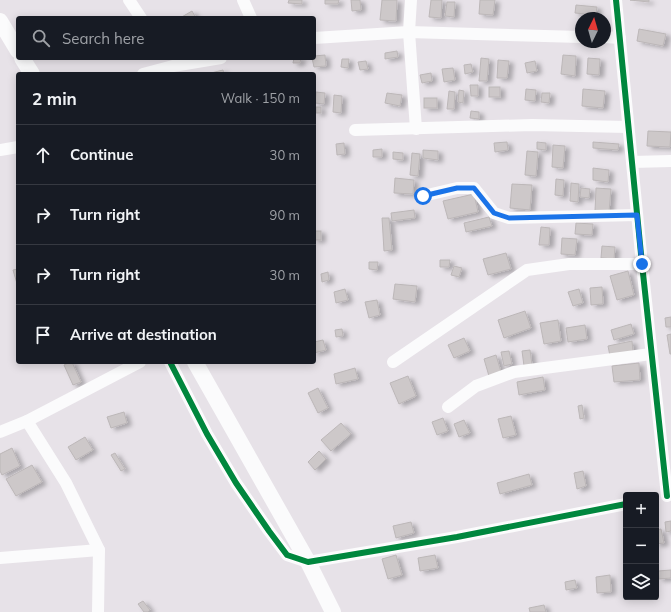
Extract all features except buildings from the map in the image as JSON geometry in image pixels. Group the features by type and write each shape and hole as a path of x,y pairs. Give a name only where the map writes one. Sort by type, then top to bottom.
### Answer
{"main road":[{"path":"0,21 16,48"},
{"path":"23,60 31,72"},
{"path":"197,364 308,562 333,612"}],"street":[{"path":"129,0 140,16"},
{"path":"243,0 250,16"},
{"path":"411,0 409,32 416,129"},
{"path":"616,0 665,497"},
{"path":"316,38 409,32 575,37"},
{"path":"611,37 620,38"},
{"path":"150,72 173,66 209,60"},
{"path":"355,130 532,125 628,127"},
{"path":"0,150 16,148"},
{"path":"632,162 671,161"},
{"path":"423,196 457,188 474,188 494,213 509,218 637,215"},
{"path":"393,362 527,270 570,264 642,264"},
{"path":"448,408 476,386 514,372 651,354"},
{"path":"0,432 27,421 136,364"},
{"path":"171,364 207,434 236,483 269,531 287,555 308,562 457,537 623,505"},
{"path":"27,421 66,483 99,550 98,612"},
{"path":"0,558 99,550"}],"cycle path":[{"path":"616,0 667,496"},
{"path":"171,364 207,434 236,483 269,531 287,555 308,562 457,537 623,505"}],"route":[{"path":"423,196 457,188 474,188 483,197 494,213 509,218 637,215 642,264"}]}
